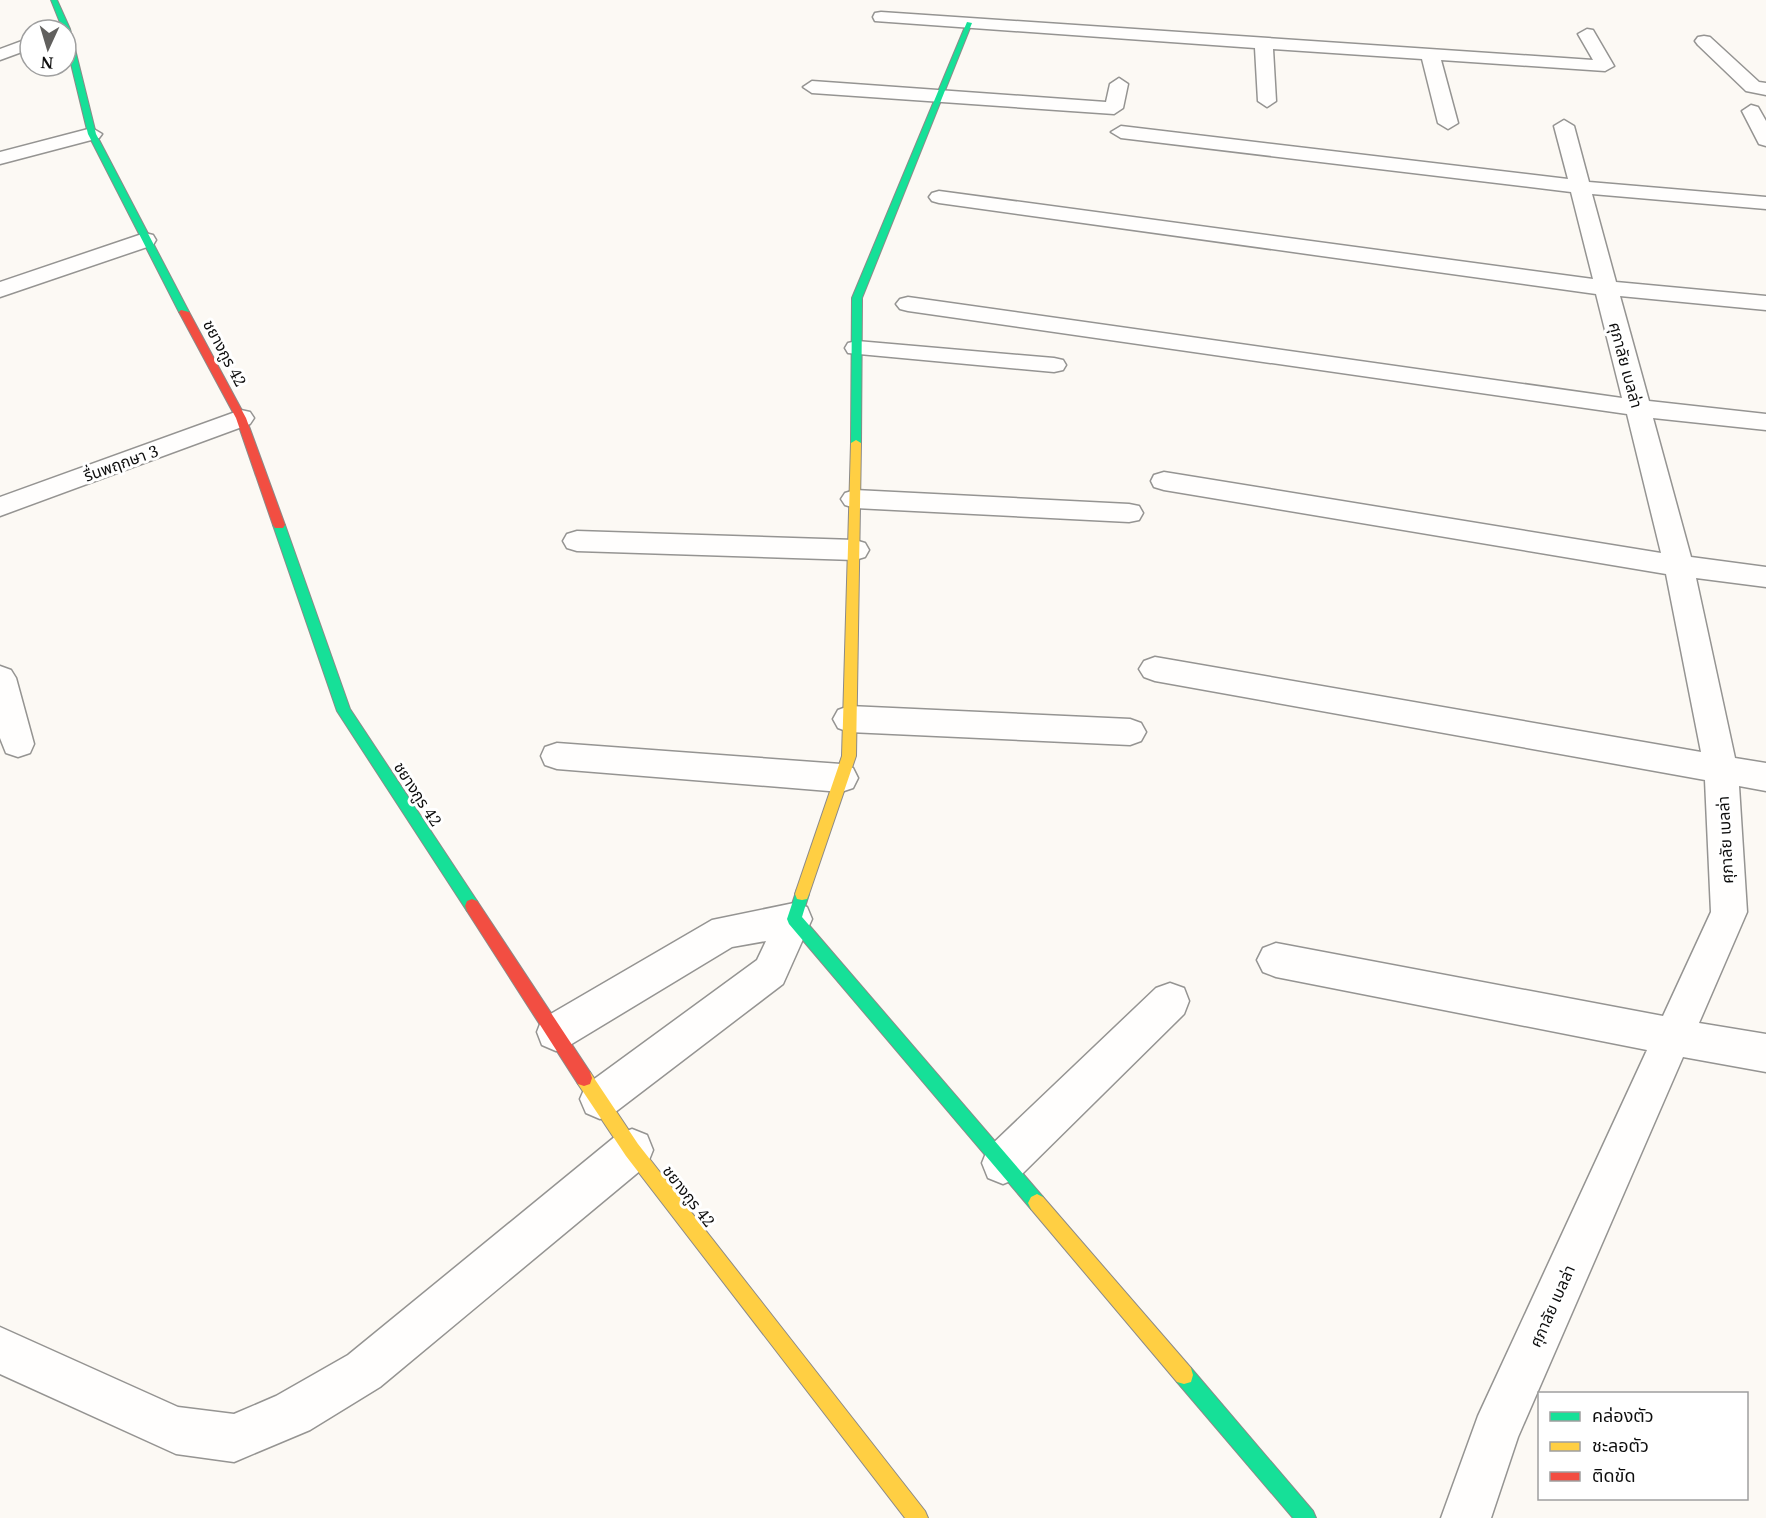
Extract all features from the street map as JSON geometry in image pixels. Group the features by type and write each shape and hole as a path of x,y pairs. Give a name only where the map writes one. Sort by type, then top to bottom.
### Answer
{"street":[{"name":"ชยางกูร 42","path":"54,0 61,18"},
{"path":"881,17 1605,66 1587,34"},
{"path":"600,1099 770,972 794,919 849,756 855,550 857,298 969,23"},
{"path":"1704,41 1753,87 1766,89"},
{"path":"1264,43 1267,101"},
{"path":"0,55 18,48"},
{"path":"1430,54 1448,123"},
{"name":"ชยางกูร 42","path":"78,78 92,134 145,240 241,418 344,711 632,1150 918,1518"},
{"path":"812,87 1114,108 1119,84"},
{"path":"1750,111 1766,140"},
{"name":"ศุภาลัย เบลล่า","path":"1466,1518 1495,1432 1729,912 1721,771 1678,566 1564,126"},
{"path":"1121,132 1580,188 1766,203"},
{"path":"0,158 92,134"},
{"path":"939,196 1606,288 1766,303"},
{"path":"0,290 145,240"},
{"path":"908,304 1637,408 1766,422"},
{"path":"857,348 1054,365"},
{"name":"รื่นพฤกษา 3","path":"0,507 241,418"},
{"path":"1164,481 1678,566 1766,577"},
{"path":"855,498 1129,513"},
{"path":"578,541 855,550"},
{"path":"1155,669 1721,771 1766,777"},
{"path":"0,678 18,744"},
{"path":"849,719 1130,732"},
{"path":"557,756 841,778"},
{"path":"556,1032 725,932 794,919"},
{"path":"794,919 1306,1518"},
{"path":"1276,960 1673,1038 1766,1053"},
{"path":"1004,1163 1170,1001"},
{"path":"0,1350 176,1430 234,1438 293,1413 364,1371 632,1150"}],"traffic: fast":[{"path":"54,0 66,29 92,134 184,312"},
{"path":"856,443 857,298 969,23"},
{"path":"279,525 344,711 472,906"},
{"path":"802,894 794,919 1037,1203"},
{"path":"1184,1375 1306,1518"}],"traffic: slow":[{"path":"802,894 849,756 856,443"},
{"path":"584,1078 632,1150 918,1518"},
{"path":"1037,1203 1184,1375"}],"traffic: jam":[{"path":"184,312 241,418 279,525"},
{"path":"472,906 584,1078"}]}
